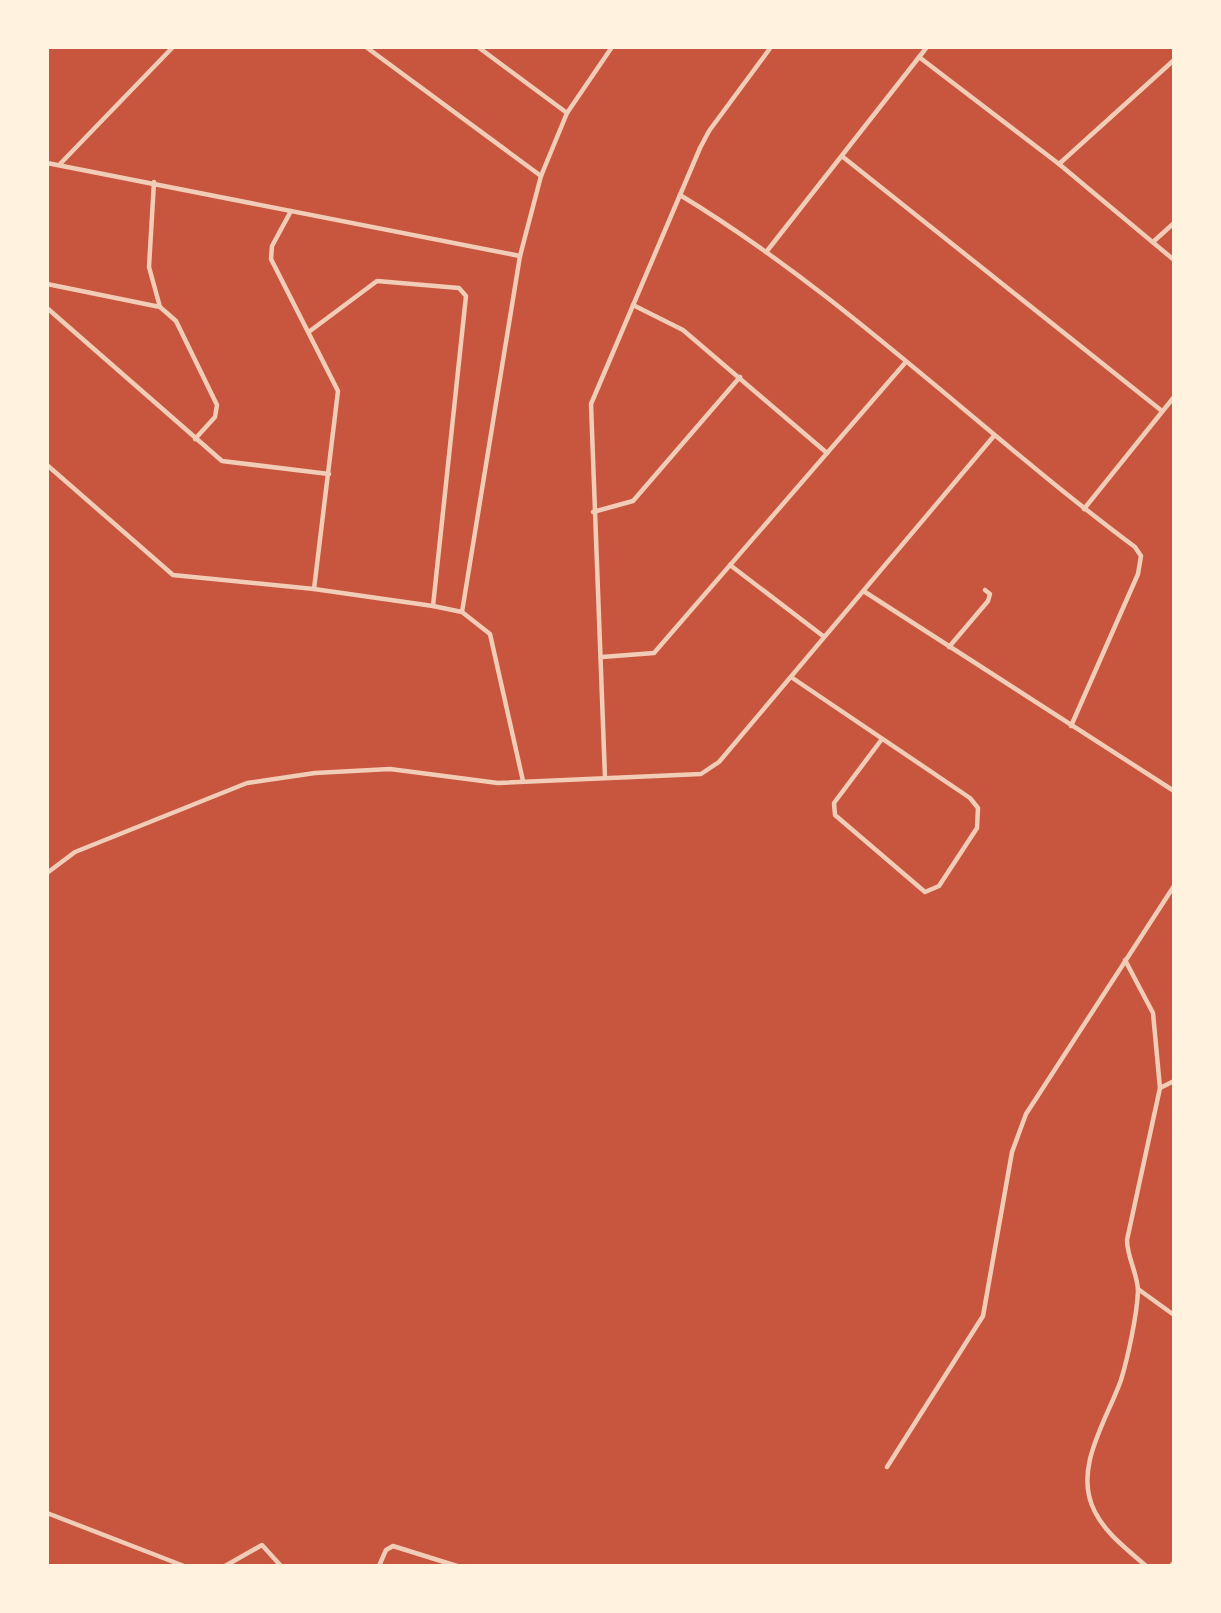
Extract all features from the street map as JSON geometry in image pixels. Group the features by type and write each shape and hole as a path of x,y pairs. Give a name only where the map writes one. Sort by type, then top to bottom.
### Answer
{"street":[{"path":"60,164 173,47"},
{"path":"366,47 541,176"},
{"path":"478,47 567,113"},
{"path":"463,612 520,256 541,176 567,113 612,47"},
{"path":"605,778 591,404 709,131 771,47"},
{"path":"767,251 927,47"},
{"path":"919,57 1059,164 1174,260"},
{"path":"1059,164 1174,60"},
{"path":"843,157 1162,411"},
{"path":"47,163 520,256"},
{"path":"154,182 149,267 160,307"},
{"path":"680,195 767,251 993,437 1135,547 1142,556 1141,566 1071,726"},
{"path":"291,211 283,222 270,253 338,391 314,589"},
{"path":"1153,242 1174,223"},
{"path":"310,331 377,281 459,288 466,296 433,606"},
{"path":"47,284 160,307 176,321 217,405 215,417 195,439"},
{"path":"633,305 676,326 740,377 827,453"},
{"path":"47,308 195,439 227,462 329,474"},
{"path":"602,657 654,653 905,363"},
{"path":"593,512 633,501 740,377"},
{"path":"1084,509 1174,397"},
{"path":"47,873 75,852 247,783 315,773 390,769 470,780 523,782 701,774 709,770 791,677 823,636 865,592 993,437"},
{"path":"47,465 173,575 314,589 463,612 490,634 523,782"},
{"path":"730,565 823,636"},
{"path":"949,647 988,601 989,594 985,590"},
{"path":"865,592 1174,791"},
{"path":"791,677 882,738 970,798 978,808 977,828 939,886 931,892 925,892 835,815 834,803 882,738"},
{"path":"887,1467 982,1316 1017,1133 1053,1069 1174,886"},
{"path":"1125,960 1153,1013 1160,1088 1127,1240 1127,1256 1138,1289 1121,1378 1099,1428 1088,1483 1093,1509 1108,1532 1146,1566"},
{"path":"1160,1088 1174,1081"},
{"path":"1138,1289 1174,1315"},
{"path":"47,1513 184,1566"},
{"path":"225,1566 262,1545 281,1566"},
{"path":"379,1566 386,1550 393,1546 457,1566"}]}
